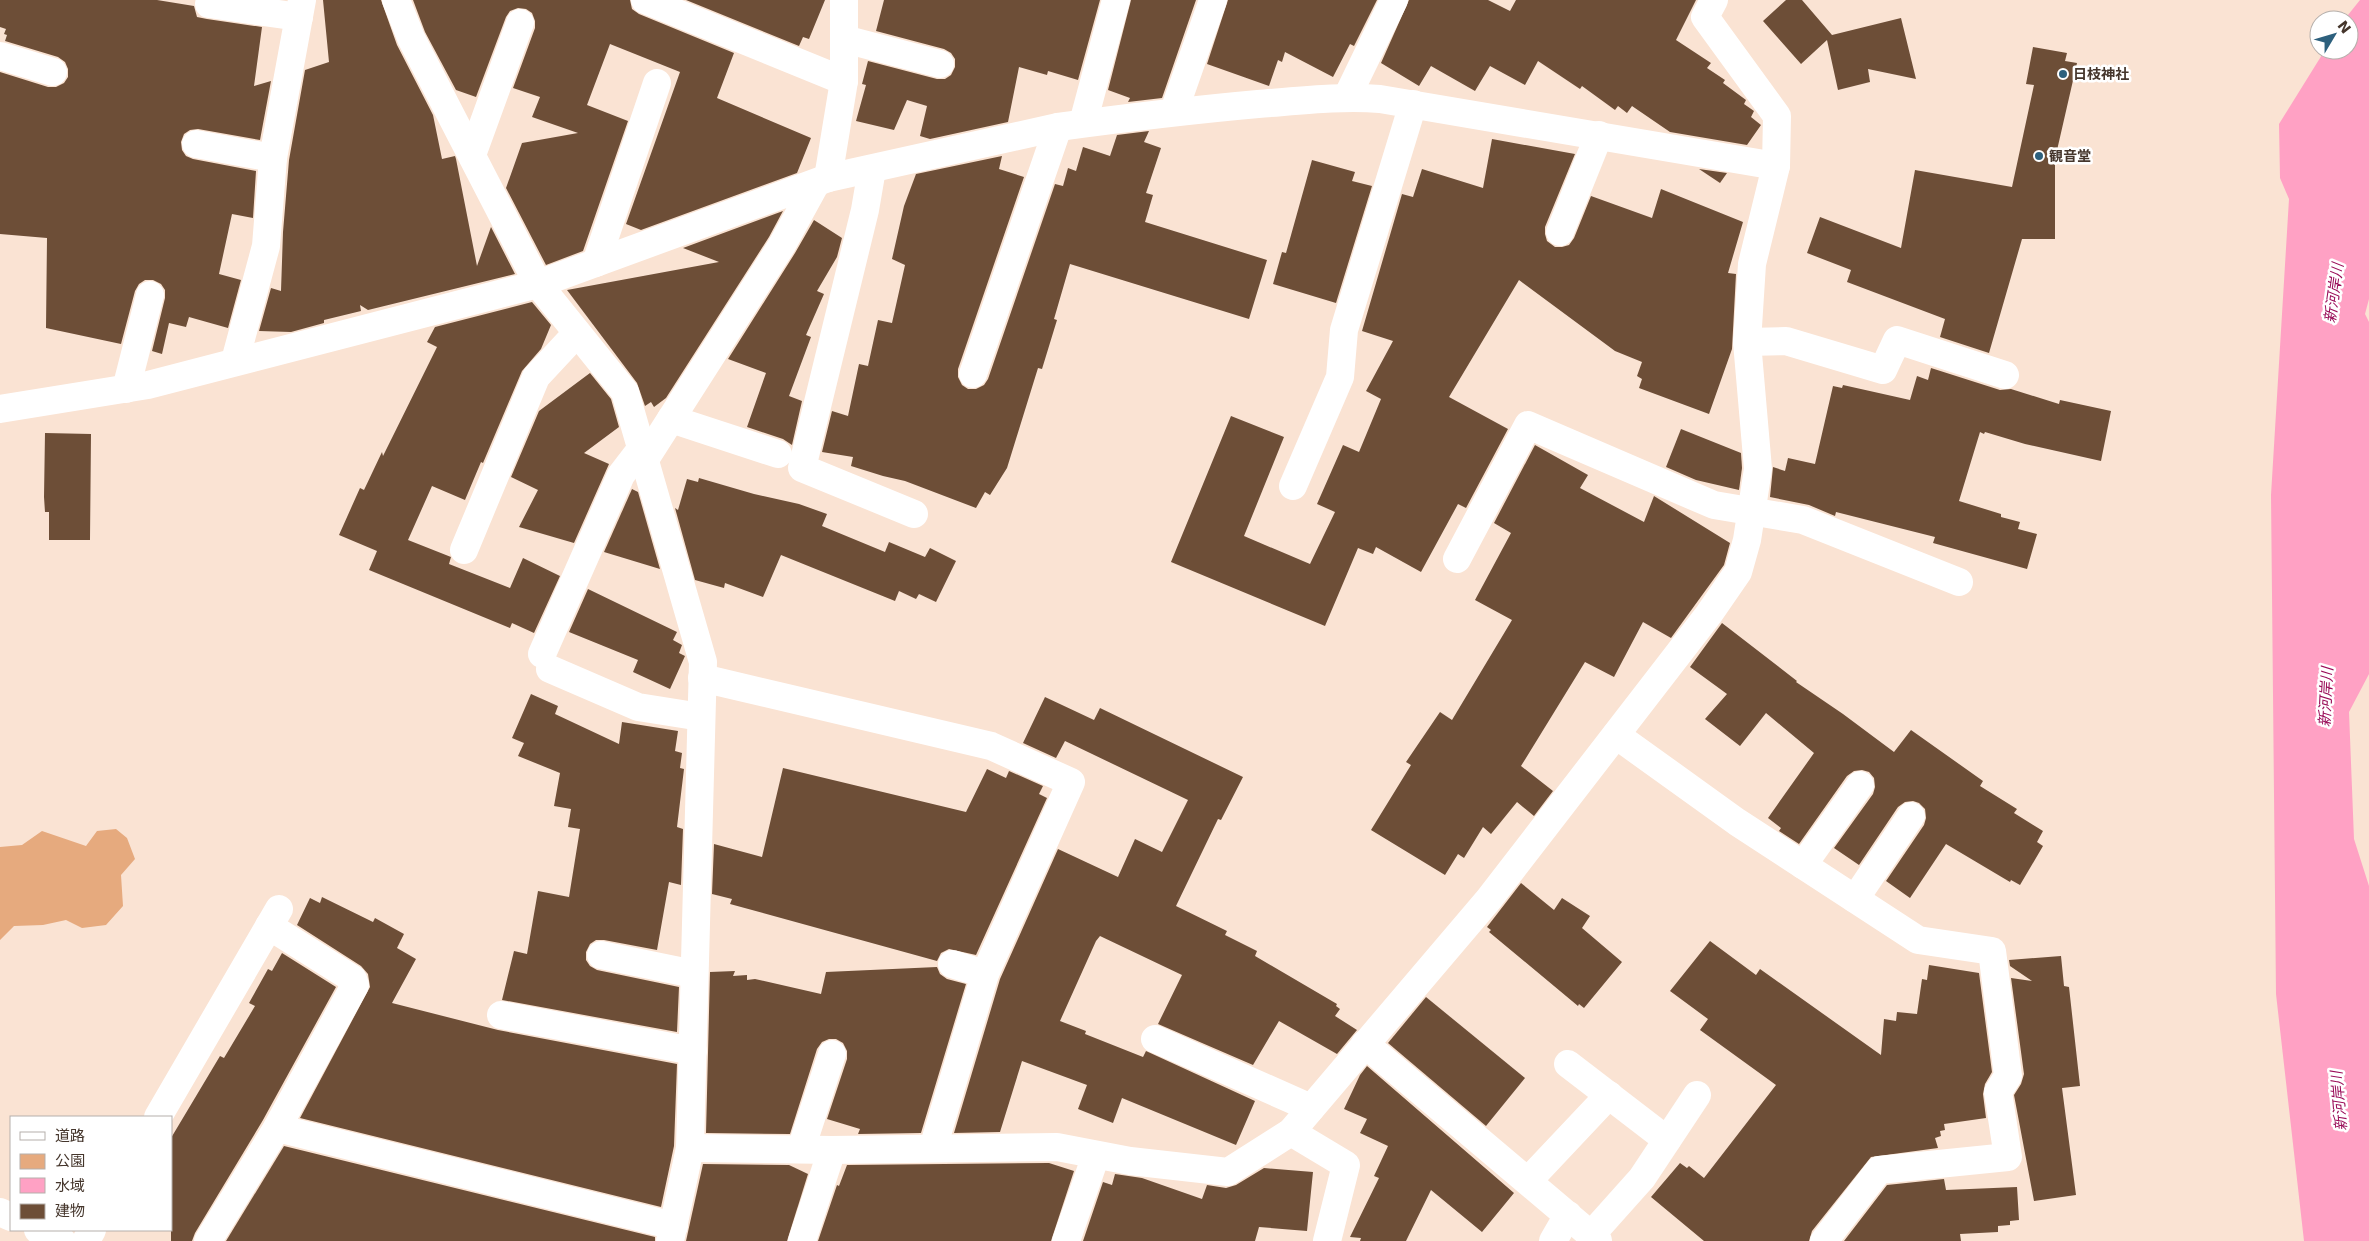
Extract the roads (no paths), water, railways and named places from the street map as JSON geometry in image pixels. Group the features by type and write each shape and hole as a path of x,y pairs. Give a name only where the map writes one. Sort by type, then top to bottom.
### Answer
{"street":[{"path":"277,1128 672,1233 690,1148 703,662 625,392 538,284 411,38 396,0"},
{"path":"645,0 844,81"},
{"path":"701,717 638,707 546,661 621,475 642,455 671,419 822,181 844,81 844,0"},
{"path":"973,374 1071,125 1116,0"},
{"path":"1174,111 1213,0"},
{"path":"1347,97 1394,0"},
{"path":"690,1148 832,1150 1057,1148 1096,1155 1228,1172 1291,1132 1489,899 1709,614 1738,572 1747,540 1758,469 1747,342 1752,264 1776,166 1777,116 1705,17 1714,0"},
{"path":"209,4 300,8 273,158 266,246 235,361"},
{"path":"472,155 520,23"},
{"path":"844,39 940,64"},
{"path":"0,56 52,72"},
{"path":"596,263 657,83"},
{"path":"0,409 126,389 538,284 822,181 872,168 1071,125 1174,111 1347,97 1413,104 1776,166"},
{"path":"1293,486 1340,377 1344,330 1413,104"},
{"path":"1560,232 1599,135"},
{"path":"196,144 273,158"},
{"path":"872,168 865,210 802,468 914,514"},
{"path":"126,389 150,295"},
{"path":"464,550 536,376 577,333"},
{"path":"1747,342 1786,341 1883,370 1897,340 2004,375"},
{"path":"671,419 778,454"},
{"path":"1457,559 1528,425 1714,505 1804,520 1959,582"},
{"path":"702,678 991,746 1071,782 985,974 933,1148"},
{"path":"1616,735 1738,822 1918,940 1992,951 2008,1076 1998,1092 2008,1157 1879,1170 1824,1241"},
{"path":"1803,865 1860,785"},
{"path":"1855,899 1911,816"},
{"path":"159,1116 274,917 353,979 355,985 277,1128 208,1241"},
{"path":"601,955 694,974"},
{"path":"952,964 985,974"},
{"path":"501,1015 693,1051"},
{"path":"1155,1040 1311,1108"},
{"path":"1365,1044 1595,1238 1642,1178 1697,1095"},
{"path":"801,1149 832,1054"},
{"path":"1568,1064 1667,1140"},
{"path":"1528,1182 1609,1095"},
{"path":"1291,1132 1346,1165 1327,1241"},
{"path":"802,1241 832,1150"},
{"path":"1066,1241 1096,1155"},
{"path":"1553,1241 1568,1215"},
{"path":"40,1231 62,1241"}],"water":[{"name":"新河岸川","path":"2360,0 2369,0 2369,299 2365,314 2369,322 2369,674 2349,712 2354,839 2369,886 2369,1241 2304,1241 2276,994 2271,495 2289,199 2280,178 2279,124 2319,60 2359,60 2359,10 2352,10"}],"place":[{"name":"日枝神社","path":"2063,74"},
{"name":"観音堂","path":"2039,156"}]}
